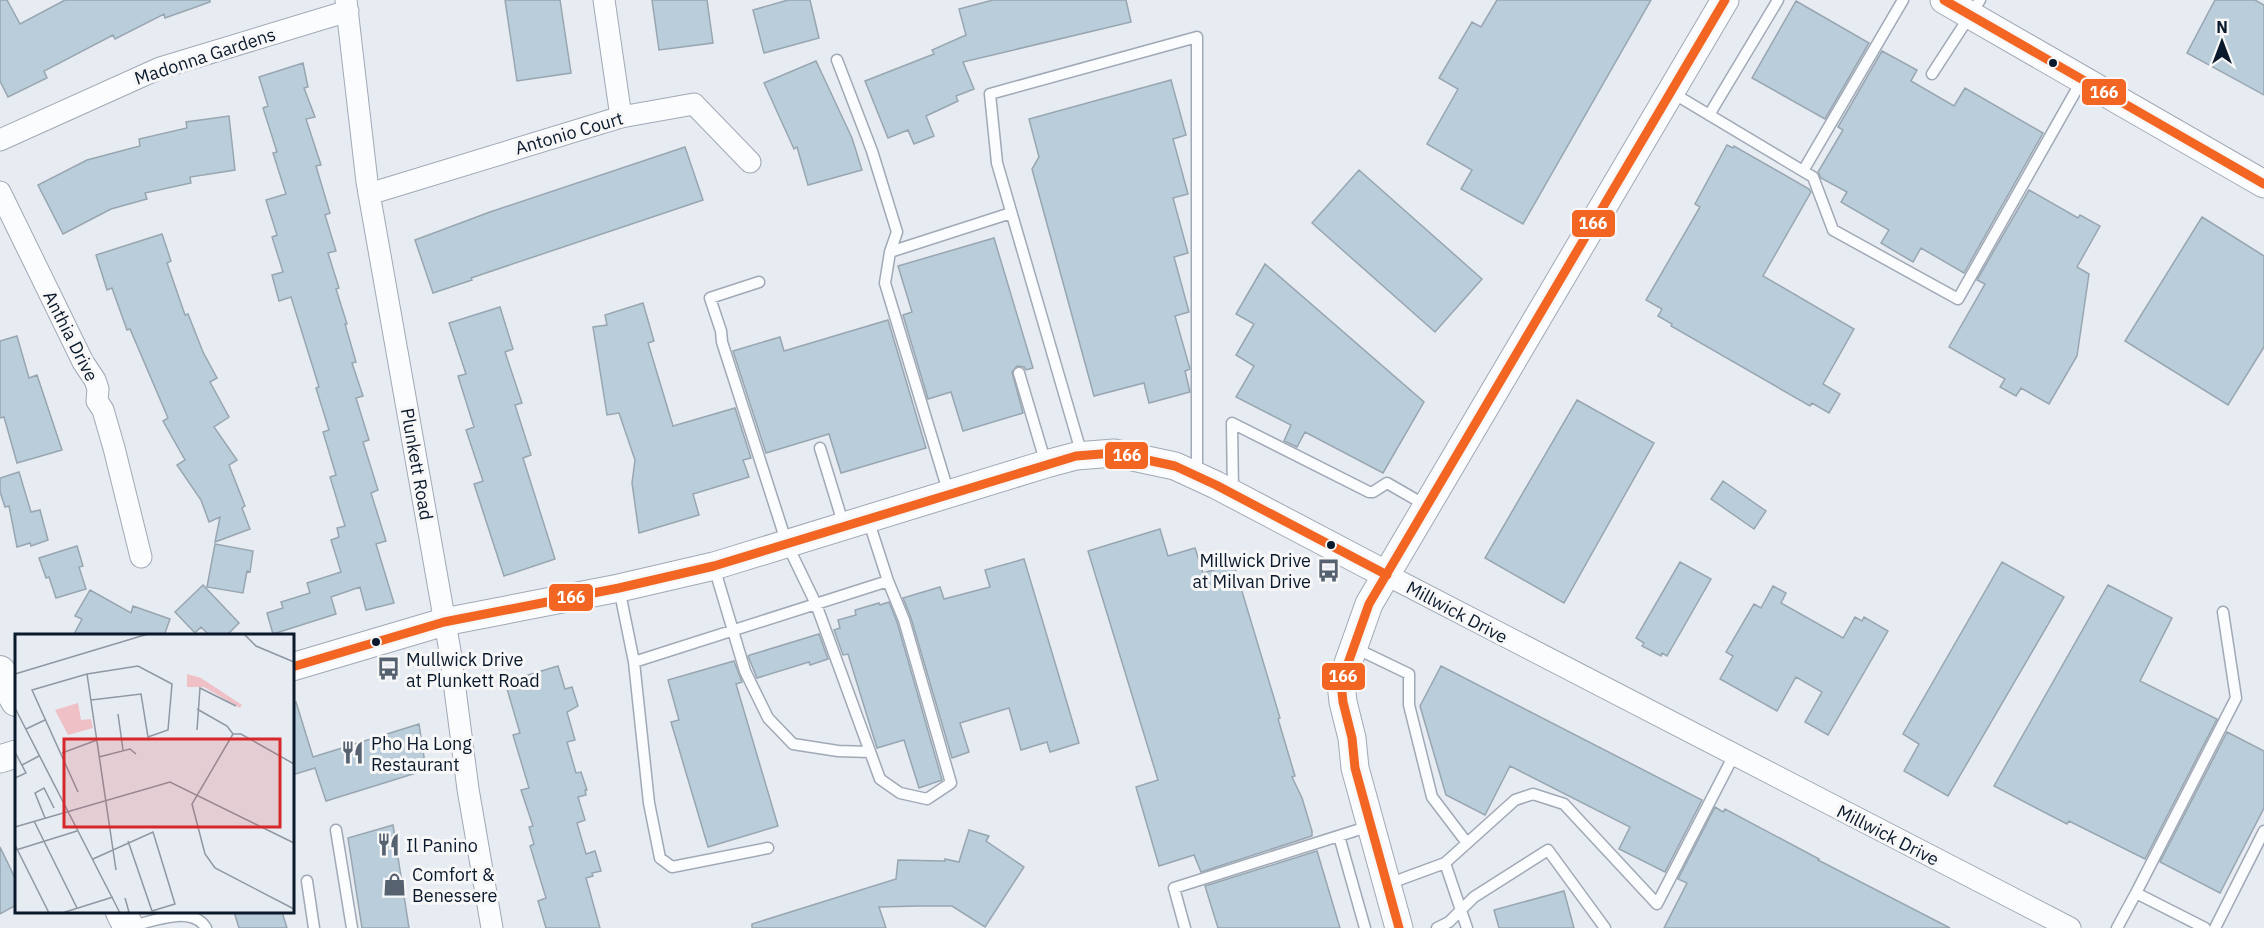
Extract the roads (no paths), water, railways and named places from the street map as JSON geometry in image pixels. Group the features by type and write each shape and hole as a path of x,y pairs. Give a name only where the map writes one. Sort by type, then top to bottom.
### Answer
{"main road":[{"path":"0,670 15,699"},
{"path":"122,913 129,928"}],"street":[{"path":"604,0 621,117"},
{"path":"1399,928 1354,768 1352,738 1343,702 1341,683 1353,646 1369,604 1725,0"},
{"path":"1944,0 1975,7 2082,80 2264,184"},
{"name":"Madonna Gardens","path":"0,140 160,68 346,5"},
{"name":"Plunkett Road","path":"346,5 369,194 456,690 468,789 492,928"},
{"name":"Antonio Court","path":"369,194 621,117 694,104 750,162"},
{"name":"Anthia Drive","path":"0,192 83,362 95,380 98,389 97,401 103,410 114,448 141,557"},
{"name":"Millwick Drive","path":"294,666 444,622 619,588 714,566 1046,464 1082,455 1114,453 1175,466 1233,493 2070,928"},
{"path":"0,759 15,754"}],"lane":[{"path":"1709,115 1778,0"},
{"path":"1803,171 1903,0"},
{"path":"1932,74 1975,7"},
{"path":"1082,455 997,163 990,93 1197,37 1197,476"},
{"path":"837,60 872,151 897,232 890,252 885,283 949,494"},
{"path":"1671,92 1813,177 1833,230 1958,299 2082,80"},
{"path":"890,252 1011,213"},
{"path":"759,282 710,297 721,331 722,342 787,544 816,604 880,779 900,793 927,799 951,783 904,620 888,581 856,523 820,448"},
{"path":"1019,373 1046,464"},
{"path":"1233,493 1232,423 1369,492 1388,483 1428,506"},
{"path":"714,566 745,671 768,718 793,744 838,751 869,752"},
{"path":"634,662 888,581"},
{"path":"619,588 634,662 649,803 660,858 672,867 768,848"},
{"path":"2117,928 2236,698 2223,612"},
{"path":"1353,646 1409,674 1409,705 1432,797 1467,843"},
{"path":"1387,884 1445,863 1515,800 1533,794 1564,804 1657,904 1734,755"},
{"path":"1185,928 1174,888 1370,826"},
{"path":"336,830 352,928"},
{"path":"2215,928 2264,831"},
{"path":"1338,836 1365,928"},
{"path":"1437,928 1449,922 1474,897 1548,850 1605,928"},
{"path":"1445,863 1467,928"},
{"path":"307,881 314,928"},
{"path":"2136,893 2205,928"},
{"path":"129,928 185,916 196,917 206,928"}],"place":[{"name":"Millwick Drive at Milvan Drive","path":"1329,570"},
{"name":"Mullwick Drive at Plunkett Road","path":"388,669"},
{"name":"Pho Ha Long Restaurant","path":"353,753"},
{"name":"Il Panino","path":"388,845"},
{"name":"Comfort & Benessere","path":"394,884"}]}
